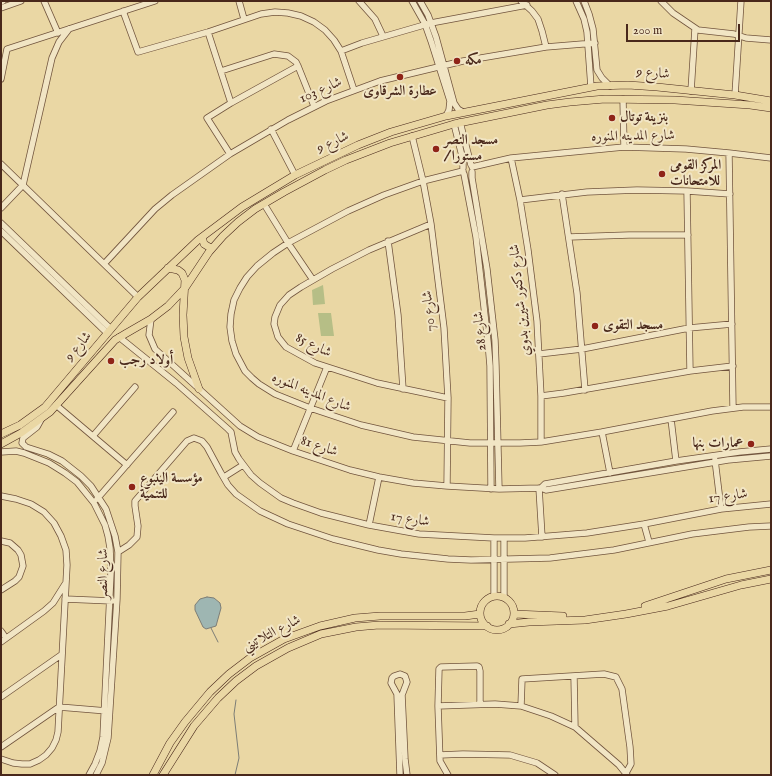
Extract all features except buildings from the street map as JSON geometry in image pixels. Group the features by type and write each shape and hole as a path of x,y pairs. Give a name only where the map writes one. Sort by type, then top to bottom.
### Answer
{"main road":[{"name":"شارع 9","path":"1,434 20,425 45,407 138,297 202,237 242,207 296,175 390,132 463,112 589,87 657,87 735,95 771,101"},
{"path":"588,100 585,95 589,87"},
{"path":"657,87 659,93 658,100"},
{"path":"675,100 676,89"},
{"path":"569,91 573,97 570,102"},
{"name":"شارع 9","path":"1,444 15,437 42,418 119,337 151,319 168,306 185,288 212,248 238,222 264,204 325,170 368,151 457,123 547,105 588,100 675,100 750,105 771,108"},
{"path":"202,237 205,245 212,248"},
{"path":"168,268 176,269 182,273 185,280 183,315 184,337 188,358 199,389"},
{"path":"514,614 568,616 614,612 641,607 726,579 771,570"},
{"path":"509,624 585,620 626,614 668,606 741,584 771,579"},
{"path":"494,596 504,597 511,604 514,614 512,620 504,628 492,629 482,621 480,614 481,608 483,603 494,596"},
{"name":"شارع التلاتيني","path":"153,775 170,743 210,692 229,674 250,658 284,639 320,626 355,618 380,616 465,616 480,614"},
{"name":"شارع التلاتيني","path":"163,775 194,726 218,698 236,681 256,666 293,645 321,634 356,627 379,625 487,626"}],"street":[{"path":"1,8 21,1"},
{"path":"44,1 58,33"},
{"path":"1,79 7,49 155,1"},
{"path":"239,1 244,19"},
{"path":"359,1 375,19 383,36"},
{"path":"412,1 424,24 442,66 455,105 463,112"},
{"path":"420,1 431,22 450,101 449,110 446,116"},
{"path":"521,1 527,5 538,19 546,47"},
{"path":"576,1 584,19 588,43 590,72 589,87"},
{"path":"584,1 589,14 595,43 597,70 610,86"},
{"path":"661,1 673,13 695,29 734,34 746,38 771,40"},
{"path":"735,95 741,1"},
{"path":"341,52 362,42 431,22 527,5"},
{"path":"124,11 138,52 208,32 261,14 275,12 302,16 325,30 334,40 341,52 354,90"},
{"path":"1,208 23,185 52,58 59,42 69,29"},
{"path":"691,91 695,29"},
{"path":"208,32 231,103"},
{"name":"شارع 103","path":"104,264 155,209 172,195 230,154 271,129 314,106 354,90 442,66 489,56 546,47 595,43"},
{"path":"221,71 274,54 284,54 296,62 314,106"},
{"path":"230,154 207,118 298,66"},
{"path":"590,72 595,73 597,70"},
{"path":"623,99 624,147"},
{"name":"شارع 28","path":"457,123 472,168 472,178 487,269 498,444 499,489"},
{"name":"شارع 28","path":"457,123 463,160 463,171 470,199 481,271 493,366 491,489"},
{"path":"271,129 296,175"},
{"name":"شارع 70","path":"412,136 423,181 431,224 444,328 448,398 447,486"},
{"name":"شارع المدينه المنوره","path":"472,168 511,158 624,147 679,149 771,158"},
{"path":"729,153 733,408"},
{"name":"شارع دكتور شيرين بدوي","path":"511,158 520,200 537,320 541,396 541,442"},
{"path":"1,164 138,297"},
{"path":"466,165 472,168 468,175 463,171 466,165"},
{"name":"شارع المدينه المنوره","path":"463,171 423,181 384,195 348,211 288,243 257,266 240,288 234,300 231,314 230,327 232,341 236,354 245,371 259,384 275,394 310,408 378,430 413,437 448,441 492,444 541,442 733,408 771,407"},
{"path":"520,200 562,194 637,190 730,194"},
{"path":"687,191 690,371"},
{"path":"562,194 577,293 585,390"},
{"path":"264,204 313,280"},
{"path":"1,223 11,236 109,331"},
{"name":"شارع 85","path":"431,224 388,241 350,259 290,295 280,305 275,317 275,331 286,347 302,357 327,367 371,381 448,398"},
{"path":"1,230 11,236"},
{"path":"569,237 688,235"},
{"path":"388,241 398,315 403,389"},
{"name":"شارع 81","path":"151,319 149,333 153,346 240,426 258,437 293,451 343,468 379,477 413,483 447,486 491,489 540,488 546,490 715,462 771,456"},
{"path":"539,354 582,349 689,328 732,324"},
{"name":"شارع 17","path":"119,337 176,383 231,432 235,452 243,465 260,483 281,498 321,513 369,525 419,534 504,538 542,537 587,533 721,509 771,504"},
{"path":"541,396 585,390 690,371 733,366"},
{"path":"293,451 327,367"},
{"path":"176,383 183,375"},
{"path":"93,436 135,387"},
{"path":"56,405 127,465"},
{"path":"94,503 173,412"},
{"path":"25,450 22,443 23,438 38,427 42,418"},
{"path":"671,419 676,461"},
{"path":"232,439 240,426"},
{"path":"602,432 610,473"},
{"path":"118,552 137,537 138,526 135,501 187,441 194,438 202,441 207,447 224,477 236,494 260,511 288,524 318,535 355,545 401,554 448,559 528,559 571,556 614,550 649,542 721,530 771,526"},
{"name":"شارع 81","path":"540,488 545,484 676,461 771,449"},
{"name":"شارع النصر","path":"1,452 25,450 48,454 70,467 91,486 106,509 112,523 118,552 117,599 107,711"},
{"name":"شارع النصر","path":"25,450 50,463 77,482 94,503 105,524 111,560 107,711"},
{"path":"714,456 721,509"},
{"path":"224,477 243,465"},
{"path":"65,473 70,467"},
{"path":"639,468 641,474"},
{"path":"369,525 379,477"},
{"path":"540,488 542,537"},
{"path":"1,496 31,504 44,512 54,523 61,536 66,550 67,565 58,732 56,740 46,755 30,764 13,763 1,759"},
{"path":"644,524 649,542"},
{"path":"494,538 494,596"},
{"path":"504,538 504,597"},
{"path":"1,541 10,543 18,550 21,555 23,566 19,577 1,590"},
{"path":"1,642 44,611 60,593 66,582"},
{"path":"65,599 117,599"},
{"path":"1,631 6,638"},
{"path":"1,697 61,655"},
{"path":"448,775 440,761 438,706 439,669 441,667 479,667 480,704"},
{"path":"400,775 397,694 391,683 394,676 400,674 405,676 407,682 402,695 407,775"},
{"path":"438,706 480,704 522,706 551,716 575,727 627,774 631,764 630,747 622,689 616,677 611,675 522,679 522,706"},
{"path":"574,676 575,727"},
{"path":"1,747 59,707 107,711"},
{"path":"89,775 100,751 107,711"},
{"path":"96,775 106,751 107,711"},
{"path":"440,756 463,754 510,755 537,763 555,775"}],"green space":[{"path":"323,285 325,304 313,305 312,290"},
{"path":"318,313 331,313 334,336 321,336"}],"water":[{"path":"207,597 214,598 220,603 221,608 216,626 206,629 203,627 195,610 195,605 200,599"}],"waterway":[{"path":"211,628 218,642"},
{"path":"235,775 239,758 234,714 236,700"}],"place":[{"name":"مكه","path":"457,61"},
{"name":"عطارة الشرقاوى","path":"400,77"},
{"name":"بنزينة توتال","path":"612,118"},
{"name":"مسجد النصر / مستورا","path":"436,149"},
{"name":"المركز القومى للامتحانات","path":"662,174"},
{"name":"مسجد التقوى","path":"595,326"},
{"name":"أولاد رجب","path":"111,361"},
{"name":"عمارات بنها","path":"751,444"},
{"name":"مؤسسة الينبوع للتنمية","path":"132,487"}]}
